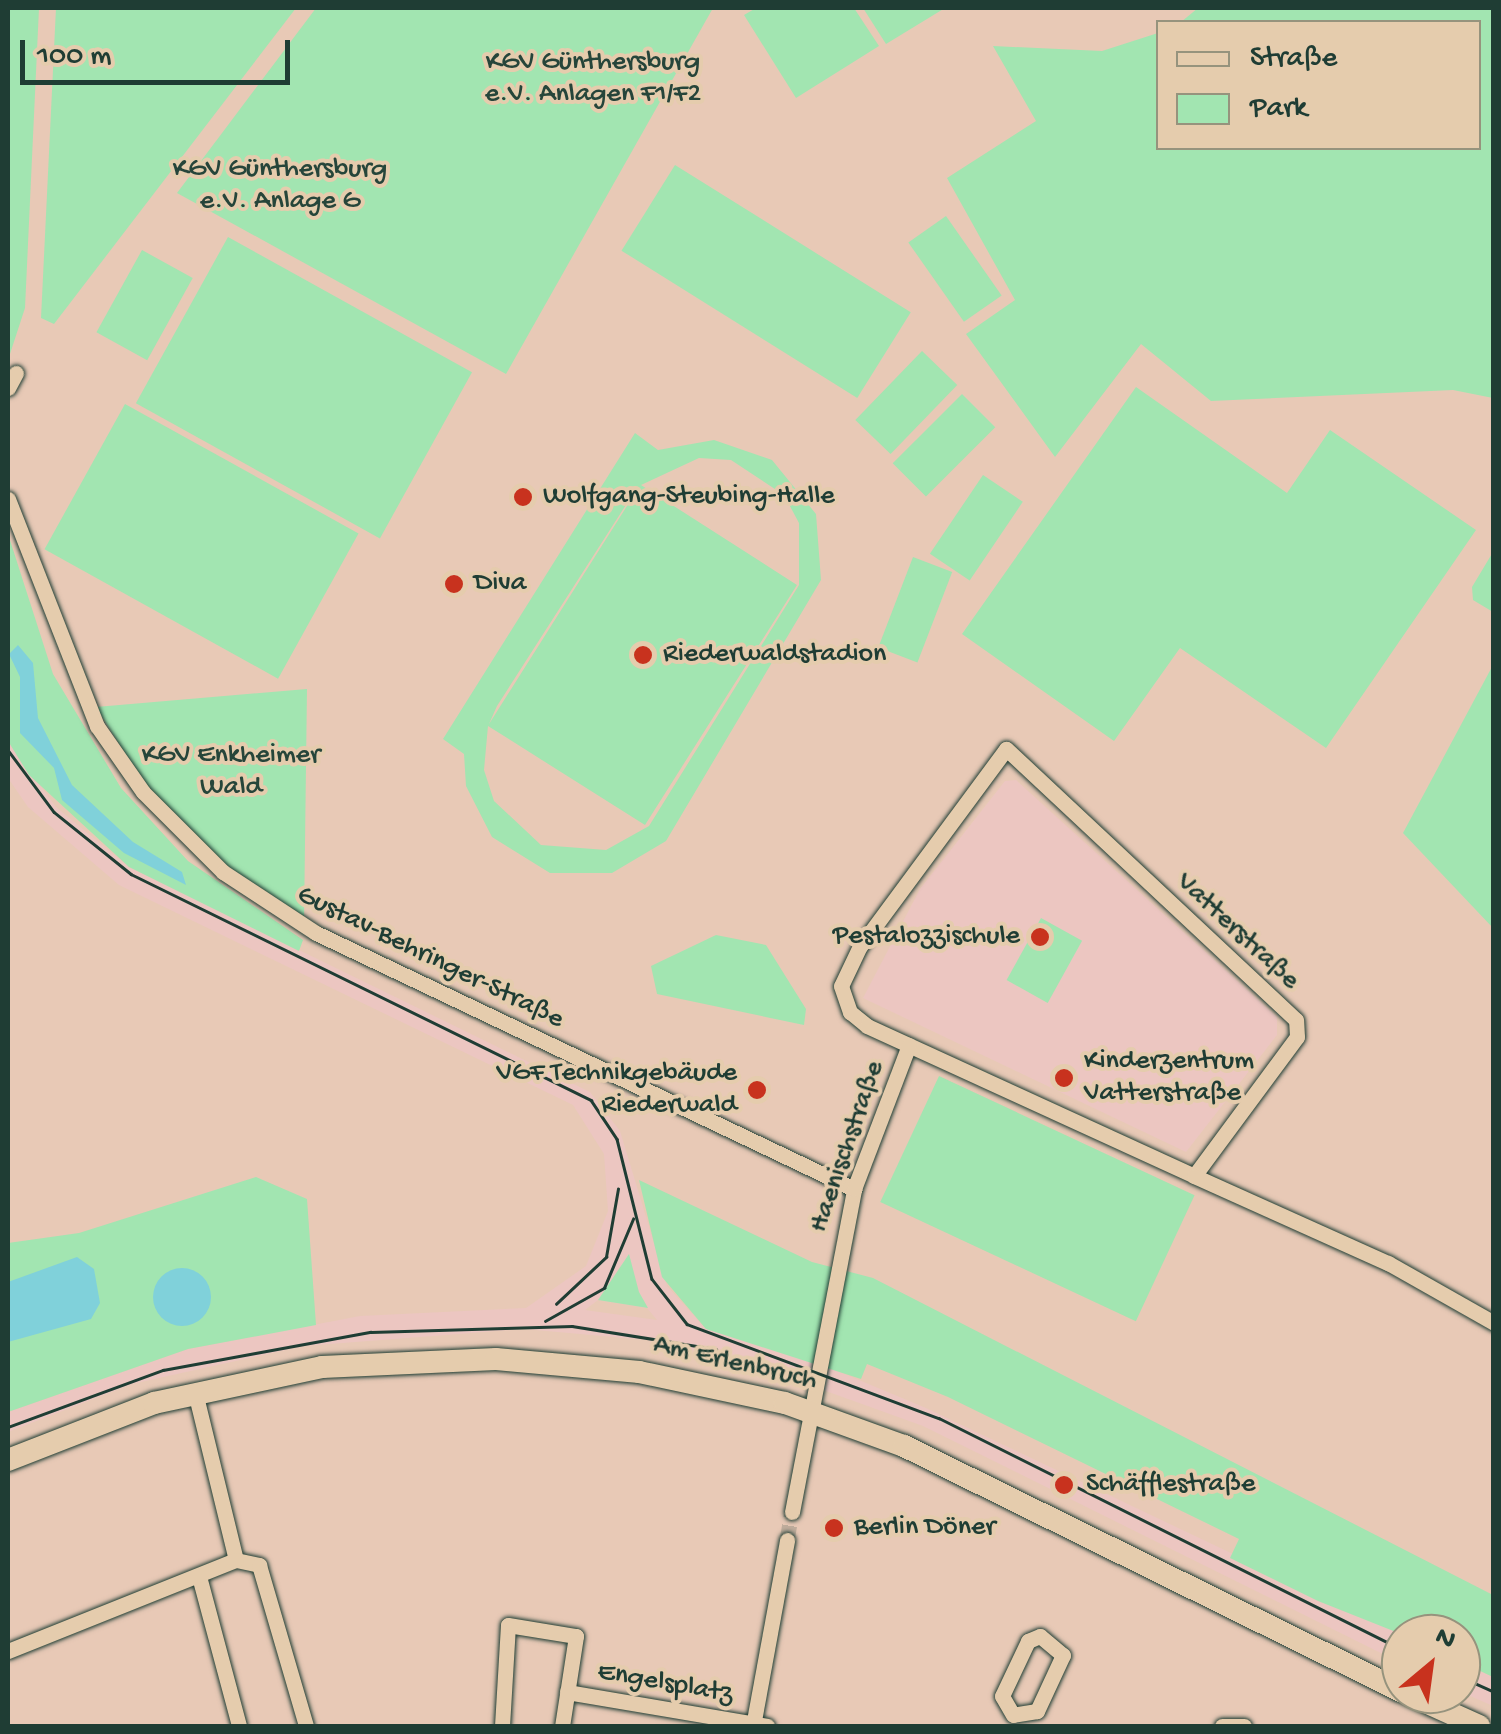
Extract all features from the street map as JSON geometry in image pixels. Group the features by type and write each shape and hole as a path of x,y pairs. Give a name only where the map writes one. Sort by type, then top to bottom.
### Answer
{"main road":[{"name":"Am Erlenbruch","path":"8,1460 194,1392 322,1367 496,1358 639,1372 812,1411 949,1467 1381,1681"},
{"name":"Am Erlenbruch","path":"1453,1714 1479,1726"}],"street":[{"path":"8,388 16,373"},
{"name":"Gustav-Behringer-Straße","path":"8,499 97,726 142,792 223,872 333,942 854,1189"},
{"name":"Haenischstraße","path":"812,1411 854,1189 910,1045 857,1019 841,995 843,976 906,873 1006,749"},
{"name":"Vatterstraße","path":"1006,749 1296,1020 1298,1037 1194,1176"},
{"path":"910,1045 1388,1263 1494,1323"},
{"path":"194,1392 236,1560"},
{"path":"792,1512 812,1411"},
{"path":"758,1726 787,1540"},
{"path":"8,1651 200,1580 236,1560 259,1565 306,1726"},
{"path":"200,1580 240,1726"},
{"name":"Engelsplatz","path":"502,1726 508,1625 576,1636 562,1726"},
{"path":"1050,1639 1063,1655 1037,1712 1011,1721 1002,1696 1028,1641 1050,1639"},
{"name":"Engelsplatz","path":"567,1692 758,1726"},
{"path":"1222,1726 1244,1726"}],"shaded area":[{"path":"8,741 56,807 129,867 590,1092 620,1131 667,1286 706,1329 787,1350 926,1408 1381,1624 1381,1653 923,1426 745,1362 647,1340 524,1329 304,1346 132,1384 8,1432 8,1412 188,1349 360,1316 526,1308 586,1266 608,1211 604,1154 573,1105 119,885 28,807 8,778","holes":["598,1300 647,1308 657,1320 585,1310"]},
{"name":"Pestalozzischule","path":"1016,780 1277,1017 1277,1035 1186,1152 863,998 920,889 1005,781"},
{"path":"1481,1671 1493,1677 1493,1706 1481,1701"}],"green space":[{"path":"8,8 39,8 25,308 8,360"},
{"path":"56,8 296,8 54,324 41,318"},
{"path":"316,8 713,8 506,374 177,193"},
{"path":"756,8 854,8 879,46 796,98 744,15"},
{"path":"863,8 945,8 886,44"},
{"path":"1198,8 1493,8 1493,398 1453,390 1211,401 1141,344 1055,457 966,334 1015,300 947,178 1036,121 993,46 1102,51 1156,34 1156,150 1481,150 1481,20 1183,20"},
{"path":"675,165 911,312 857,398 621,251"},
{"path":"946,216 1002,295 964,322 908,242"},
{"path":"228,237 472,372 380,538 136,403"},
{"path":"142,250 193,278 147,360 96,332"},
{"path":"922,351 957,385 891,454 855,420"},
{"path":"1136,387 1287,493 1330,430 1476,530 1326,748 1180,648 1114,741 962,634"},
{"path":"962,394 995,427 926,497 893,463"},
{"path":"125,404 359,533 278,679 45,549"},
{"name":"Riederwaldstadion","path":"635,433 658,450 714,440 772,460 816,514 821,580 666,841 612,873 550,873 492,837 466,786 464,754 443,739","holes":["699,458 731,460 784,495 799,523 799,585 649,826 606,850 541,845 494,801 484,770 488,726 645,825 797,585 641,485","632,498 489,724 497,706"]},
{"path":"983,475 1023,502 970,581 930,554"},
{"path":"8,534 53,674 121,788 188,861 303,940 299,951 129,867 29,775 8,741"},
{"path":"1493,552 1493,612 1473,600 1472,587"},
{"path":"913,557 952,572 917,663 878,648"},
{"path":"1493,665 1493,928 1403,833"},
{"name":"KGV Enkheimer Wald","path":"307,689 304,921 200,847 153,798 96,707"},
{"path":"1041,918 1082,941 1048,1003 1007,980"},
{"path":"716,935 766,945 806,1009 804,1025 657,994 651,966"},
{"path":"939,1076 1195,1195 1136,1321 880,1202"},
{"path":"256,1177 307,1199 316,1325 188,1349 8,1412 8,1243 79,1233"},
{"path":"639,1180 812,1262 873,1278 1493,1595 1493,1677 1481,1671 1481,1614 1381,1614 1381,1626 1318,1601 1230,1558 1239,1539 948,1397 867,1364 861,1379 706,1329 662,1277"},
{"path":"629,1254 639,1292 648,1308 598,1300"}],"water":[{"path":"18,645 33,663 38,718 72,785 133,842 182,872 186,885 124,853 62,800 54,768 20,733 20,677 9,654"},
{"path":"77,1257 94,1269 100,1303 91,1319 8,1342 8,1282"},
{"path":"182,1268 203,1276 211,1297 203,1318 182,1326 161,1318 153,1297 161,1276"}],"tunnel":[{"path":"787,1540 792,1512"}],"tram line":[{"path":"8,750 54,812 131,874 591,1100 617,1139 652,1279 687,1324 939,1418 1381,1639"},
{"path":"556,1304 606,1257 618,1189"},
{"path":"545,1321 604,1288 633,1219"},
{"path":"8,1427 163,1370 371,1332 572,1326 716,1349"},
{"path":"1481,1686 1494,1692"}],"place":[{"name":"Wolfgang-Steubing-Halle","path":"523,497"},
{"name":"Diva","path":"454,584"},
{"name":"Riederwaldstadion","path":"643,655"},
{"name":"Pestalozzischule","path":"1040,937"},
{"name":"Kinderzentrum Vatterstraße","path":"1064,1078"},
{"name":"VGF Technikgebäude Riederwald","path":"757,1090"},
{"name":"Schäfflestraße","path":"1064,1485"},
{"name":"Berlin Döner","path":"834,1528"}],"park label":[{"name":"KGV Günthersburg e.V. Anlagen F1/F2","path":"593,79"},
{"name":"KGV Günthersburg e.V. Anlage G","path":"280,186"}]}
